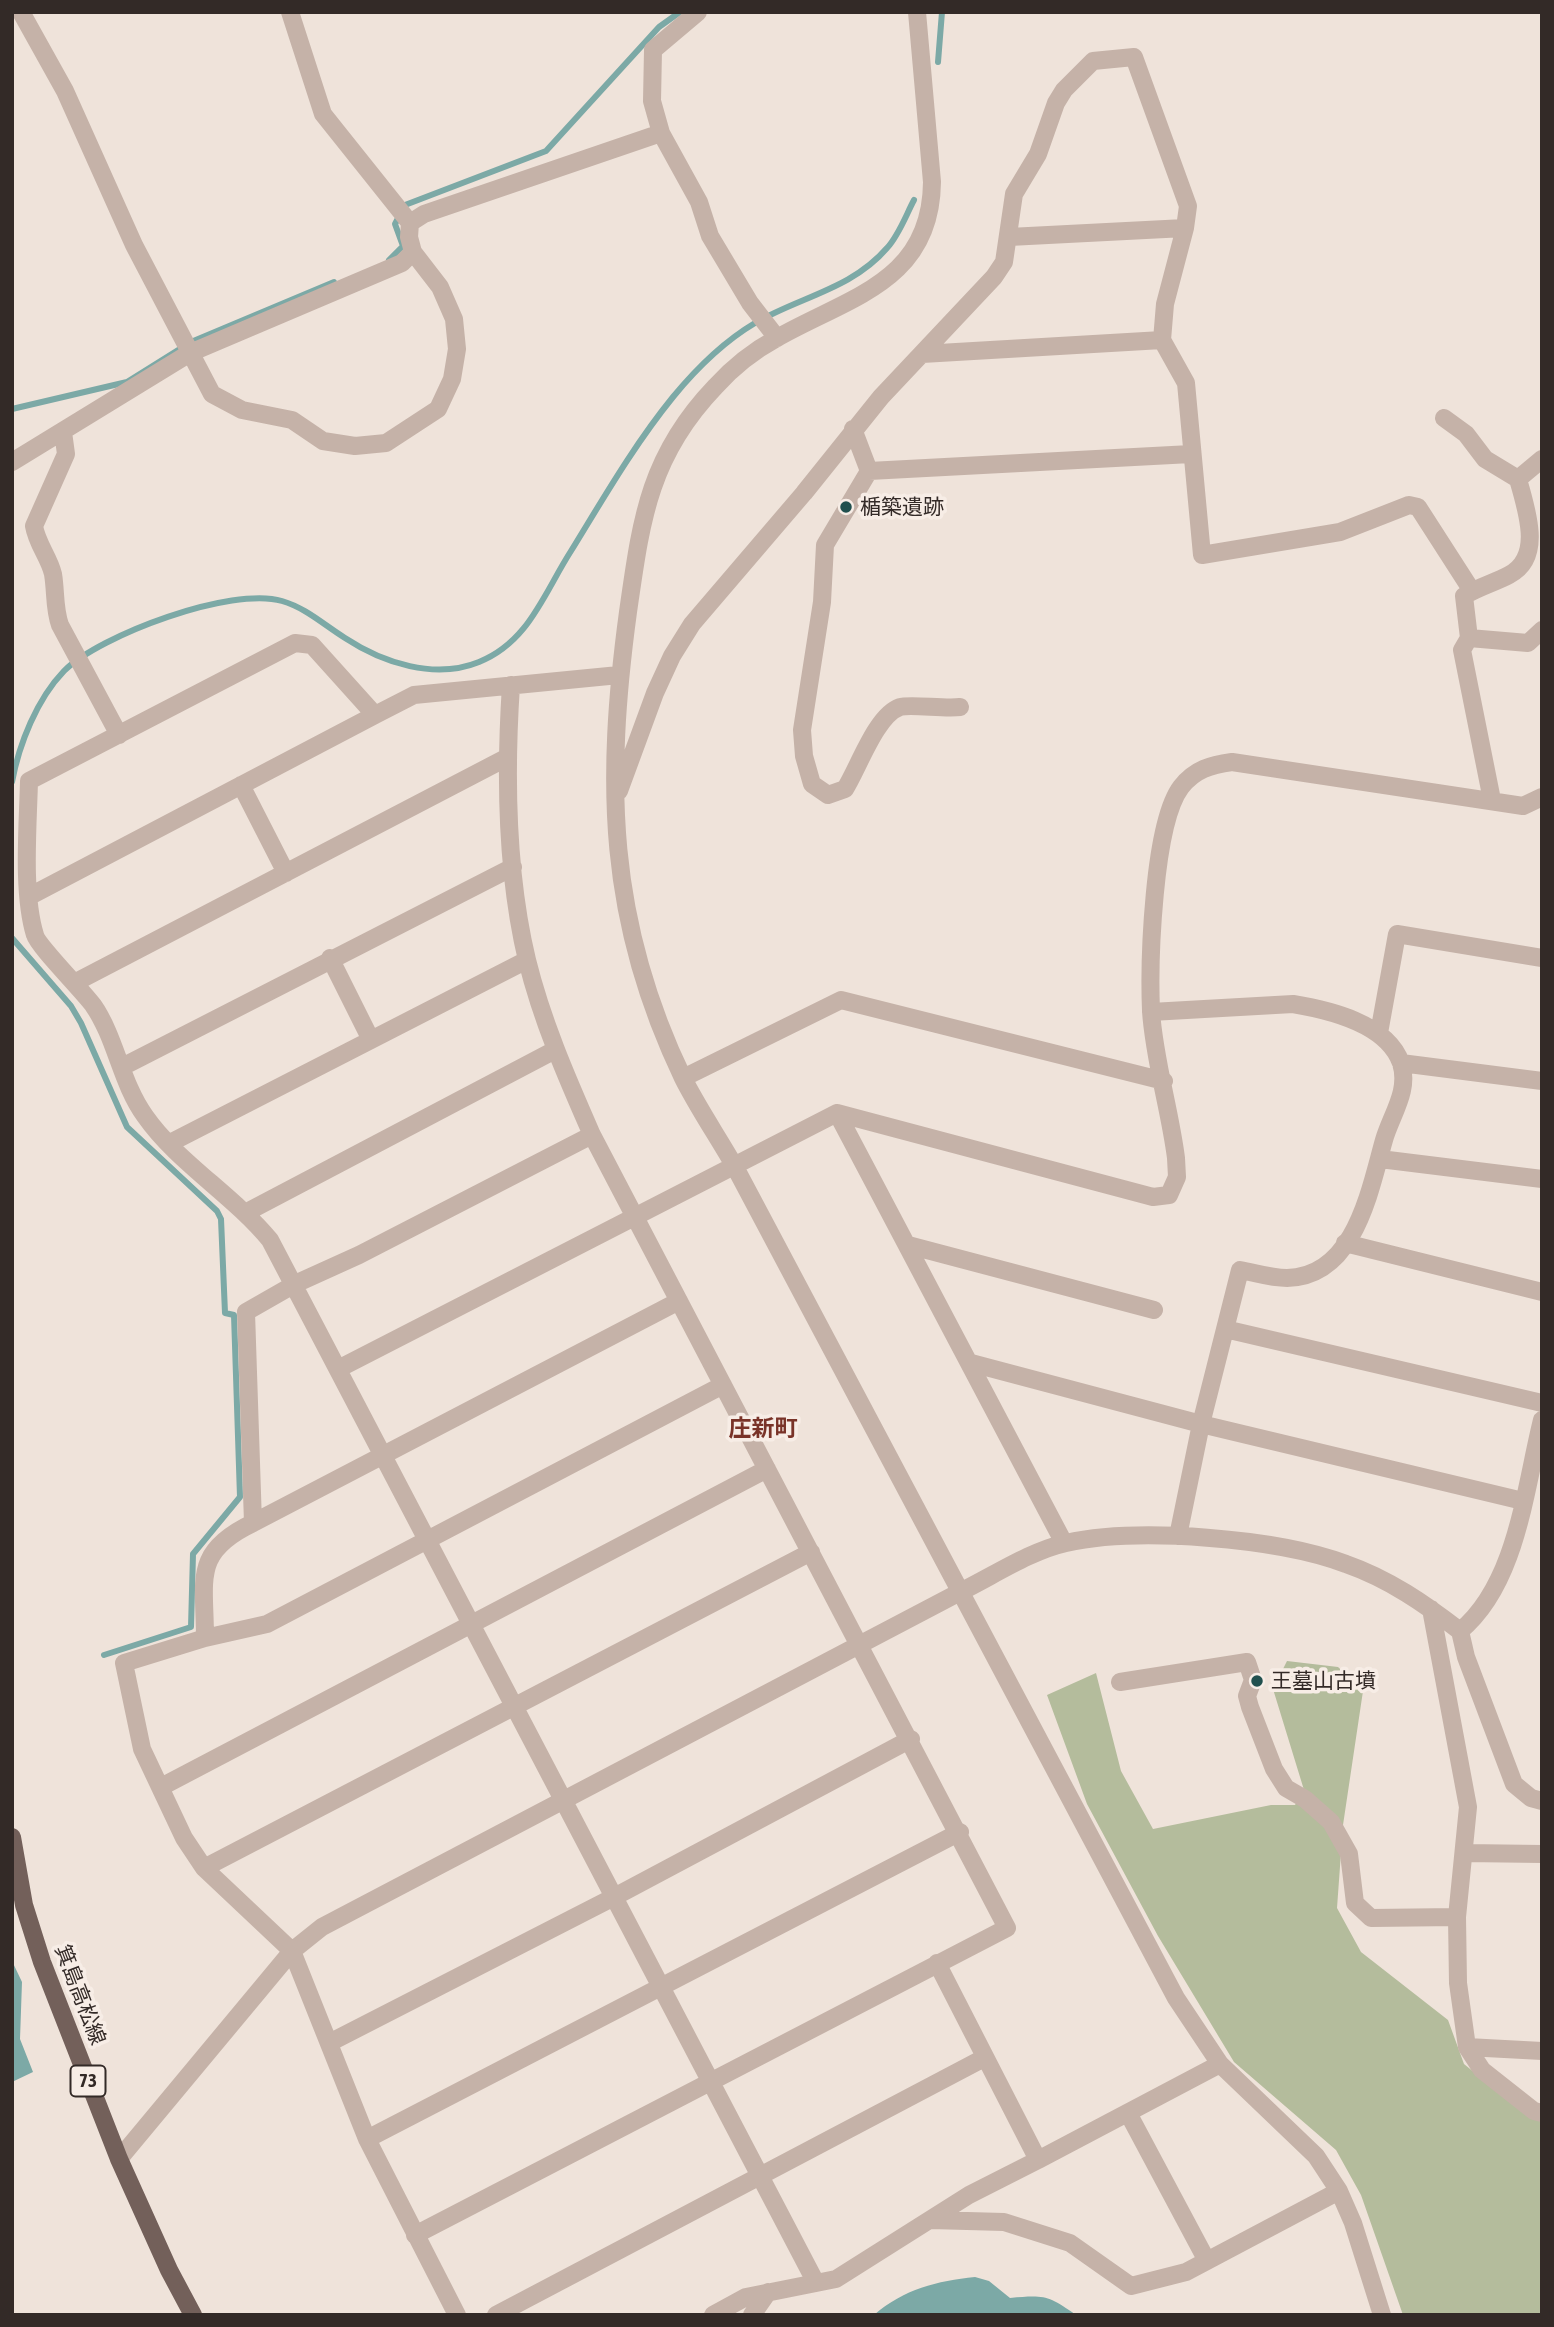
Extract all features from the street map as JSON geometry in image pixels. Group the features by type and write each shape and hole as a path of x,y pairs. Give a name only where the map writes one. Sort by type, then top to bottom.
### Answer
{"main road":[{"name":"箕島高松線","path":"12,1837 18,1907 119,2159 169,2270 193,2315"}],"street":[{"path":"22,12 65,91 134,245 212,394 242,410 292,420 323,442 355,446 386,443 438,409 452,379 457,349 454,319 440,287 414,252 403,216 323,114 290,12"},
{"path":"698,12 653,50 652,101 662,133 699,202 710,236 762,319 777,338"},
{"path":"917,12 932,182 932,207 927,224 908,256 881,284 777,338 716,385 690,416 664,458 643,513 619,675 613,808 626,911 648,992 683,1078 735,1167 1176,1998 1220,2064 1316,2156 1339,2191 1353,2223 1382,2315"},
{"path":"613,808 671,656 719,590 804,494 853,429 994,277 1003,262 1014,194 1038,154 1056,103 1064,90 1093,61 1134,57 1188,206 1185,228 1165,304 1162,340 1186,383 1202,555 1340,532 1409,506 1418,507 1472,591"},
{"path":"403,216 424,214 662,133"},
{"path":"1009,237 1185,228"},
{"path":"12,461 63,432 187,347 402,263 414,252"},
{"path":"922,354 1162,340"},
{"path":"1444,418 1466,434 1485,459 1518,479 1526,512 1529,555 1521,568 1464,596 1469,638 1462,650 1463,664 1492,800"},
{"path":"853,429 869,471"},
{"path":"63,432 66,454 34,526 40,548 53,572 54,609 120,735"},
{"path":"869,471 1191,454"},
{"path":"1518,479 1542,459"},
{"path":"869,471 825,545 822,602 802,730 804,755 813,785 828,794 845,789 885,716 901,707 939,710 960,708"},
{"path":"1469,638 1528,643 1542,630"},
{"path":"375,715 312,645 295,643 29,781 27,869 35,937 76,982 101,1016 144,1115 170,1143 247,1212 270,1240 561,1799 616,1896 709,2081 815,2281"},
{"path":"30,896 414,695 619,675"},
{"path":"415,2235 1007,1928 960,1832 592,1135 555,1050 527,960 513,867 506,758 511,685"},
{"path":"76,982 506,758"},
{"path":"338,1368 837,1113 1153,1196 1169,1195 1177,1177 1177,1158 1152,1012 1160,849 1171,804 1194,773 1211,765 1232,762 1522,806 1542,797"},
{"path":"241,785 286,873"},
{"path":"122,1067 330,958 513,867"},
{"path":"1379,1033 1397,934 1542,958"},
{"path":"330,958 371,1040"},
{"path":"170,1143 527,960"},
{"path":"683,1078 841,1000 1164,1081"},
{"path":"1152,1012 1293,1004 1338,1016 1379,1033 1401,1063 1401,1100 1384,1139 1361,1219 1332,1260 1310,1274 1289,1278 1240,1270 1201,1424 1178,1535"},
{"path":"247,1212 555,1050"},
{"path":"1401,1063 1542,1081"},
{"path":"837,1113 971,1363 1063,1544"},
{"path":"253,1523 246,1312 295,1284 359,1255 592,1135"},
{"path":"1380,1159 1542,1179"},
{"path":"1345,1243 1542,1292"},
{"path":"908,1245 1154,1310"},
{"path":"205,1638 206,1563 226,1536 679,1301"},
{"path":"1224,1329 1542,1403"},
{"path":"971,1363 1201,1424 1522,1501"},
{"path":"457,2315 367,2139 292,1951 204,1868 184,1838 142,1749 124,1663 205,1638 267,1624 723,1385"},
{"path":"1460,1632 1475,1619 1505,1569 1542,1420"},
{"path":"161,1787 767,1469"},
{"path":"119,2159 292,1951 322,1927 859,1644 960,1592 1063,1544 1116,1536 1178,1535 1261,1546 1343,1563 1393,1585 1431,1609 1460,1632 1466,1657 1514,1784 1531,1798 1542,1801"},
{"path":"204,1868 811,1552"},
{"path":"1431,1609 1466,1795 1465,1853 1457,1917 1458,1983 1467,2047 1482,2070 1534,2112 1542,2113"},
{"path":"1120,1682 1247,1662 1253,1680 1247,1696 1274,1769 1286,1788 1305,1799 1331,1822 1349,1854 1355,1903 1371,1918 1457,1917"},
{"path":"329,2043 616,1896 911,1740"},
{"path":"367,2139 960,1832"},
{"path":"1465,1853 1542,1854"},
{"path":"937,1964 1038,2160"},
{"path":"1467,2047 1542,2051"},
{"path":"496,2315 984,2058"},
{"path":"713,2315 746,2297 815,2281 836,2279 969,2195 1220,2064"},
{"path":"1128,2113 1207,2261"},
{"path":"930,2220 1004,2222 1070,2243 1131,2286 1186,2272 1339,2191"},
{"path":"752,2315 768,2292"}],"green space":[{"path":"1287,1661 1338,1667 1363,1691 1343,1825 1337,1908 1361,1952 1448,2020 1464,2064 1525,2114 1542,2117 1542,2315 1403,2315 1361,2195 1336,2150 1234,2062 1158,1936 1087,1804 1047,1695 1096,1673 1121,1771 1153,1829 1271,1805 1295,1805 1304,1790 1273,1689"}],"water":[{"path":"12,1961 22,1982 20,2039 33,2072 12,2082"},
{"path":"975,2277 989,2281 1010,2298 1045,2298 1059,2303 1076,2315 874,2315 897,2299 922,2288"}],"waterway":[{"path":"389,260 403,246 395,224 405,205 546,151 659,27 680,12"},
{"path":"938,62 942,12"},
{"path":"12,782 19,753 38,708 64,671 106,643 136,629 201,607 260,598 282,601 307,612 376,655 427,669 462,667 496,653 511,642 534,615 632,453 691,376 743,330 841,283 873,262 895,237 914,200"},
{"path":"12,409 127,382 191,342 334,282"},
{"path":"12,938 71,1006 127,1127 217,1211 221,1219 225,1313 234,1315 240,1497 193,1554 191,1627 104,1655"}],"place":[{"name":"楯築遺跡","path":"846,507"},
{"name":"王墓山古墳","path":"1257,1681"}],"district":[{"name":"庄新町","path":"763,1429"}]}
